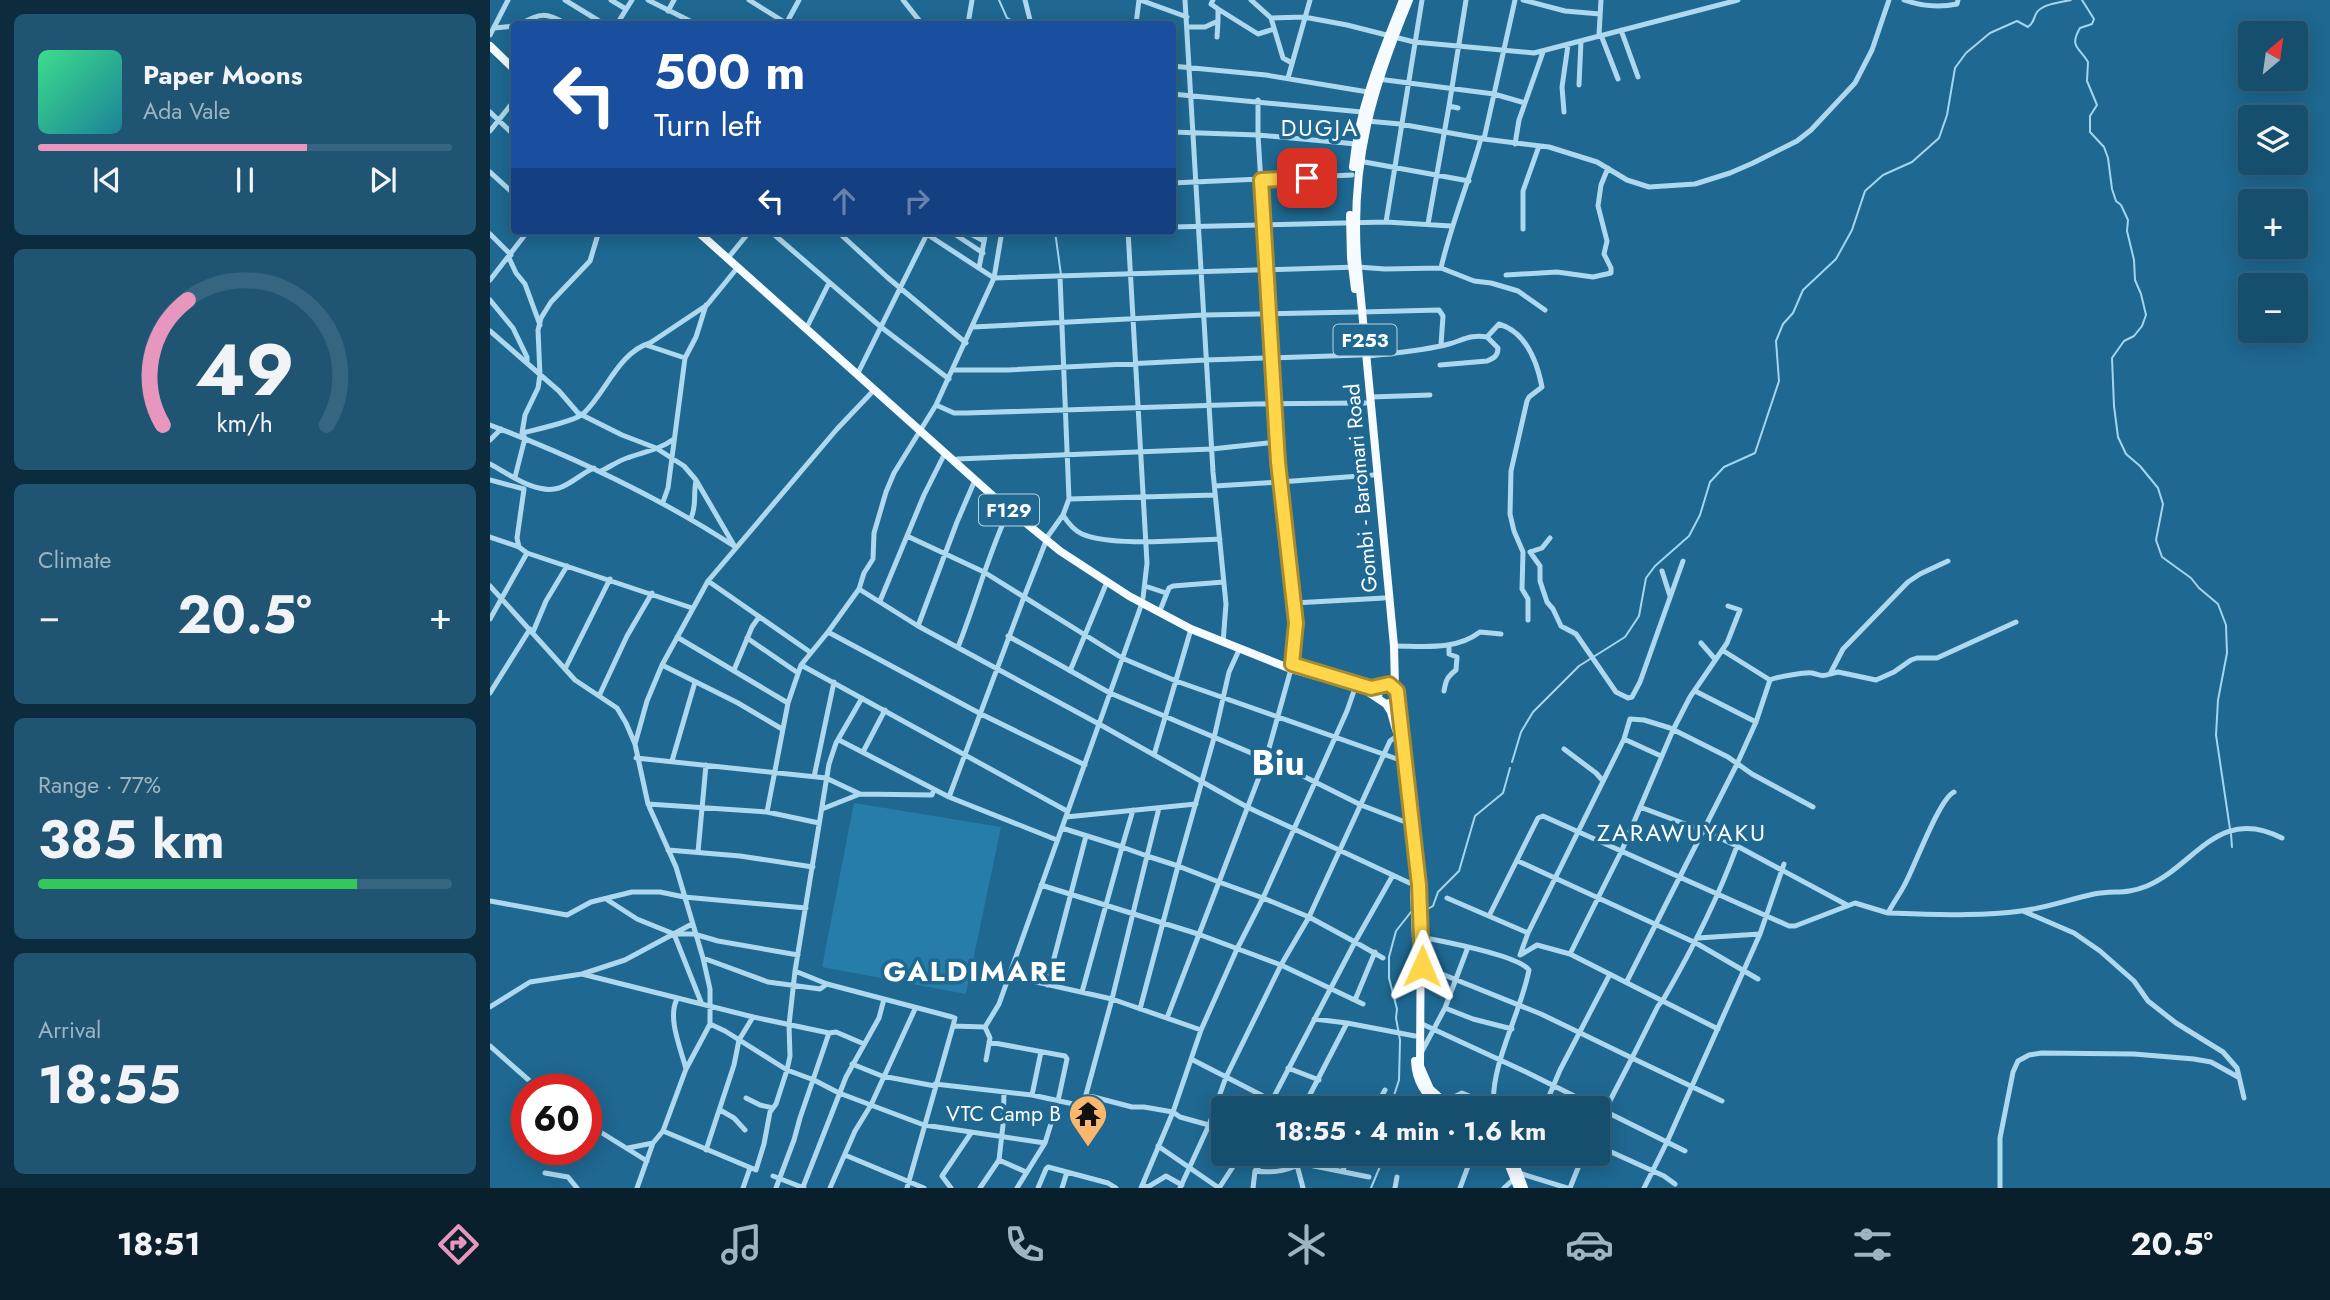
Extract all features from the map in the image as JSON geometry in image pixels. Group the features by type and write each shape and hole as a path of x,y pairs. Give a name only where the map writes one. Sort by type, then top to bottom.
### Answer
{"main road":[{"name":"Gombi - Baromari Road","path":"1353,223 1359,161 1367,121 1403,0"},
{"name":"Gombi - Baromari Road","path":"1388,686 1390,666 1376,488 1355,267 1352,175 1362,112 1368,92 1409,0"},
{"path":"490,43 511,60"},
{"path":"490,43 511,65"},
{"name":"F129","path":"702,235 808,324 1009,510 1107,582 1191,629 1378,697"},
{"name":"F129","path":"707,235 738,267 1048,539 1142,601 1161,608 1239,650 1362,686 1388,686"},
{"name":"Gombi - Baromari Road","path":"1368,400 1373,475 1394,646 1388,686"},
{"name":"F253","path":"1419,914 1397,736 1391,712 1378,697 1388,686 1398,693 1413,820 1419,914 1415,1067 1427,1096"},
{"path":"1386,704 1397,699"},
{"name":"F253","path":"1419,937 1422,966 1420,1066 1425,1081 1436,1096"},
{"path":"1513,1166 1517,1172 1518,1188"},
{"path":"1515,1166 1524,1188"}],"street":[{"path":"490,35 508,0"},
{"path":"565,0 599,21"},
{"path":"611,0 626,9"},
{"path":"619,21 632,0"},
{"path":"648,0 683,21"},
{"path":"668,11 674,0"},
{"path":"748,0 781,21"},
{"path":"788,21 799,0"},
{"path":"903,0 920,21"},
{"path":"968,21 972,0"},
{"path":"1025,0 1030,21"},
{"path":"1136,21 1140,0 1186,17"},
{"path":"1185,0 1214,486 1226,604 1223,641"},
{"path":"1213,0 1211,4 1258,34 1275,29"},
{"path":"1251,0 1271,18 1284,60 1292,63"},
{"path":"1288,78 1310,0"},
{"path":"1386,222 1413,42 1422,0"},
{"path":"1428,224 1466,0"},
{"path":"1441,268 1451,226 1483,139 1515,0"},
{"path":"1523,0 1564,11 1600,14"},
{"path":"1601,0 1600,35 1618,79"},
{"path":"1271,18 1304,17 1413,42 1525,53 1543,52 1738,0"},
{"path":"1367,121 1445,131 1572,153 1649,187 1695,184 1730,173 1797,141 1811,130 1855,83 1872,50 1889,0"},
{"path":"1904,0 1918,5 1943,6 1956,4 1958,0"},
{"path":"1217,37 1218,9"},
{"path":"526,21 538,15 559,21"},
{"path":"1187,27 1205,27 1217,21"},
{"path":"494,28 511,26"},
{"path":"1620,30 1639,78"},
{"path":"1579,85 1581,41"},
{"path":"1564,112 1562,86 1568,45"},
{"path":"1515,144 1517,128 1543,52"},
{"path":"1176,66 1288,78 1368,92"},
{"path":"1378,79 1494,94 1525,103"},
{"path":"1176,94 1362,112"},
{"path":"1167,1018 1266,759 1292,666 1295,643 1294,603 1277,442 1258,100"},
{"path":"490,131 511,105"},
{"path":"1449,106 1458,108"},
{"path":"490,112 511,132"},
{"path":"1176,132 1258,135 1356,144"},
{"path":"1523,229 1523,191 1539,146"},
{"path":"1359,161 1469,181"},
{"path":"1506,275 1557,272 1593,277 1611,273 1604,254 1607,241 1598,206 1601,185 1608,168"},
{"path":"490,172 511,191"},
{"path":"1176,183 1352,175"},
{"path":"1176,227 1386,222 1451,226"},
{"path":"490,234 510,256 516,273 525,284 540,325 538,388 525,415 515,477"},
{"path":"490,280 525,235"},
{"path":"540,325 551,302 590,261 598,235"},
{"path":"729,257 747,235"},
{"path":"775,235 881,327 949,379"},
{"path":"841,235 966,343"},
{"path":"859,371 901,288 923,235"},
{"path":"927,235 994,278 1355,267 1441,268 1474,281 1518,290 1545,310"},
{"path":"956,235 983,253"},
{"path":"973,235 984,241"},
{"path":"979,268 985,235"},
{"path":"767,813 782,729 801,665 859,589 864,573 873,559 874,533 886,492 894,473 954,370 994,278 1001,235"},
{"path":"985,1027 999,1004 1111,693 1145,586 1144,498 1128,235"},
{"path":"663,502 668,488 685,358 696,337 707,305 738,267"},
{"path":"949,797 1024,597 1048,539 1063,515 1069,499 1060,277"},
{"path":"808,324 829,283"},
{"path":"490,300 513,328 527,361"},
{"path":"523,435 583,415 612,374 643,344 650,343 707,305"},
{"path":"973,327 1204,315 1439,310 1443,316 1441,345"},
{"path":"688,317 699,325"},
{"path":"1487,337 1499,324 1525,341 1530,347 1542,387 1527,401 1511,471 1510,514 1514,531 1527,552 1538,562 1540,581 1547,601 1561,626 1576,634 1616,692 1628,698 1632,697 1640,682 1683,561"},
{"path":"490,331 527,361 583,415 672,457 696,480 735,547"},
{"path":"954,370 1364,356 1412,351 1475,336 1487,337 1498,348 1496,356 1487,361 1440,365"},
{"path":"643,344 660,352 685,358"},
{"path":"635,744 647,701 662,665 708,581 875,389"},
{"path":"936,405 954,413 966,413 1138,409 1430,395"},
{"path":"490,425 523,435 601,471 663,502 735,547"},
{"path":"490,440 501,429"},
{"path":"601,471 674,439"},
{"path":"957,459 1212,449 1277,442"},
{"path":"880,601 945,453"},
{"path":"490,464 515,477 526,487"},
{"path":"490,480 526,487 557,488 594,468"},
{"path":"1214,486 1373,475"},
{"path":"691,518 696,503 696,480"},
{"path":"918,626 975,480"},
{"path":"519,547 517,537 526,487"},
{"path":"1069,499 1215,495"},
{"path":"958,647 1009,510"},
{"path":"1063,515 1069,526 1083,535 1100,539 1220,539"},
{"path":"907,536 984,572 1122,658 1176,681 1401,760"},
{"path":"490,537 519,547 527,553 692,608"},
{"path":"1527,552 1542,548 1550,538"},
{"path":"1527,552 1522,589 1528,599 1528,620"},
{"path":"490,619 527,553"},
{"path":"1830,674 1843,649 1908,582 1948,561"},
{"path":"490,693 532,631 567,566"},
{"path":"1662,571 1670,596"},
{"path":"565,668 610,579"},
{"path":"708,581 810,652"},
{"path":"1070,671 1107,582"},
{"path":"1161,608 1169,588 1181,584 1224,582"},
{"path":"490,586 575,680 617,708 626,723 635,744 648,804 676,867 703,958 712,1007 710,1024 686,1069 663,1131 653,1143 637,1188"},
{"path":"1145,586 1166,593"},
{"path":"859,589 918,626 1099,723 1247,807 1414,885"},
{"path":"599,696 627,636 652,593"},
{"path":"1294,603 1384,598"},
{"path":"1570,954 1622,850 1673,730 1732,632 1740,610 1728,606"},
{"path":"734,670 759,617"},
{"path":"1770,680 1806,673 1821,676 1839,672 1876,680 1917,658 1937,658 2016,622"},
{"path":"1154,755 1191,629"},
{"path":"828,632 981,714 1085,765"},
{"path":"1394,646 1449,645 1463,643 1480,632 1501,634"},
{"path":"1009,636 1111,693 1266,759 1361,805 1408,823"},
{"path":"677,637 788,704"},
{"path":"747,638 798,673"},
{"path":"1701,643 1715,659"},
{"path":"1444,691 1448,674 1456,670 1458,660 1450,654 1449,645"},
{"path":"1140,1009 1214,738 1229,672 1239,650"},
{"path":"1722,650 1770,680"},
{"path":"662,665 738,703 782,729"},
{"path":"801,665 1067,814 1196,804"},
{"path":"1627,981 1737,764 1756,722 1770,680"},
{"path":"672,761 695,682"},
{"path":"814,777 834,682"},
{"path":"1355,688 1264,898 1237,949 1201,1030 1173,1112 1141,1187 1148,1187 1166,1176 1181,1187 1209,1125 1226,1077 1281,965 1309,917 1392,738 1397,736"},
{"path":"1695,691 1756,722"},
{"path":"663,1131 756,1170 770,1112 790,1056 789,1025 793,986 826,778 833,748 862,698"},
{"path":"863,752 885,710"},
{"path":"1516,961 1633,718 1665,726 1728,757 1813,807"},
{"path":"1624,739 1661,756"},
{"path":"839,740 949,797 1057,841"},
{"path":"1564,750 1597,773 1603,781"},
{"path":"636,758 826,778 860,794"},
{"path":"698,852 706,765"},
{"path":"822,809 860,794 932,795 934,789"},
{"path":"1888,913 1906,884 1939,809 1948,795 1954,792"},
{"path":"648,804 767,813 819,823"},
{"path":"1640,807 1704,831 1783,867 1847,905"},
{"path":"852,1064 882,1076 935,1085 1032,1095 1082,1105 1112,999 1159,808"},
{"path":"1082,992 1133,810"},
{"path":"1489,916 1540,816 1622,850 1718,896 1795,926 1855,903 1888,913 1977,914 2023,911 2096,894 2131,892 2164,878 2206,843 2230,830 2264,829 2282,838"},
{"path":"1062,828 1264,898 1309,917 1383,958"},
{"path":"1047,985 1086,836"},
{"path":"1610,1100 1658,1006 1697,941 1737,846"},
{"path":"668,850 813,867"},
{"path":"1518,861 1656,925 1697,941 1758,979"},
{"path":"1644,1188 1760,934 1783,867"},
{"path":"1273,1096 1394,875"},
{"path":"1041,884 1198,933 1281,965 1363,1004"},
{"path":"490,901 567,915 590,902 632,892 660,892 684,897 806,908"},
{"path":"1447,898 1528,933"},
{"path":"606,899 637,919 674,934 694,934 718,941 798,955"},
{"path":"2023,911 2074,933 2100,951 2134,981 2148,1001 2176,1023 2223,1052 2234,1062 2244,1098"},
{"path":"490,1007 530,982 582,974 625,960 692,924"},
{"path":"674,934 701,1003"},
{"path":"1697,941 1760,934"},
{"path":"1419,937 1468,947 1523,963 1529,970 1512,1030 1499,1061 1493,1096"},
{"path":"1520,955 1537,945 1570,954 1718,1029"},
{"path":"1420,1056 1445,1008 1468,947"},
{"path":"1355,1000 1376,953"},
{"path":"703,958 768,982 820,989 827,984"},
{"path":"1422,966 1520,1005 1722,1101"},
{"path":"795,971 827,984 955,1018 909,1185"},
{"path":"582,974 753,1017 829,1033 836,1032 864,1044"},
{"path":"1549,1096 1610,974"},
{"path":"1009,976 1112,999 1201,1030"},
{"path":"677,999 673,1009 674,1018 686,1069"},
{"path":"773,1176 804,1188 839,1093 852,1064 879,1018 884,999"},
{"path":"1445,1008 1512,1030"},
{"path":"830,1188 915,1009"},
{"path":"706,1150 739,1040 753,1017"},
{"path":"1314,1019 1415,1037"},
{"path":"1310,1096 1347,1023"},
{"path":"1420,1023 1575,1096"},
{"path":"710,1024 787,1070 839,1093 925,1125 1045,1143"},
{"path":"953,1026 985,1027"},
{"path":"985,1027 990,1038 986,1060"},
{"path":"776,1188 829,1033"},
{"path":"989,1042 1065,1056 1067,1059 1045,1143 1017,1188"},
{"path":"490,1046 522,1074"},
{"path":"1032,1095 1041,1052"},
{"path":"2000,1188 2000,1138 2013,1072 2018,1061 2029,1055 2134,1054 2194,1059 2211,1062 2238,1077"},
{"path":"1193,1059 1263,1096"},
{"path":"1288,1068 1319,1080"},
{"path":"1382,1096 1385,1090"},
{"path":"980,1188 999,1160 1004,1093"},
{"path":"1086,1095 1132,1107 1173,1112 1180,1117 1209,1125"},
{"path":"746,1098 773,1108"},
{"path":"720,1110 734,1118 745,1130"},
{"path":"1610,1113 1685,1151"},
{"path":"602,1132 647,1161"},
{"path":"951,1188 942,1176 971,1133"},
{"path":"628,1147 653,1143"},
{"path":"1158,1146 1219,1188 1233,1166"},
{"path":"1610,1151 1664,1176 1675,1184"},
{"path":"845,1155 909,1185 924,1188"},
{"path":"999,1160 1026,1172"},
{"path":"1253,1188 1255,1171 1259,1166"},
{"path":"1255,1171 1278,1173 1297,1166"},
{"path":"1300,1166 1303,1188"},
{"path":"1307,1166 1368,1177"},
{"path":"1343,1171 1344,1166"},
{"path":"1460,1188 1468,1166"},
{"path":"1504,1188 1519,1166"},
{"path":"1517,1172 1568,1188 1578,1166"},
{"path":"1038,1188 1048,1167 1116,1188"},
{"path":"743,1188 750,1168"},
{"path":"1062,1188 1067,1172"},
{"path":"545,1173 568,1177 578,1188"},
{"path":"1395,1188 1397,1177"}],"shaded area":[{"path":"854,803 1001,827 966,994 822,967"}],"waterway":[{"path":"999,0 1007,18 1012,21"},
{"path":"1512,762 1521,732 1533,712 1579,666 1625,637 1639,616 1646,578 1655,566 1689,536 1700,515 1710,482 1724,467 1755,453 1779,381 1776,341 1783,324 1793,313 1803,290 1836,259 1852,230 1865,191 1883,175 1912,162 1939,138 1947,115 1955,68 1966,53 1990,33 2017,21 2028,27 2043,7 2071,0"},
{"path":"2082,0 2094,19 2092,24 2080,28 2075,39 2076,46 2088,62 2087,81 2097,105 2090,116 2090,132 2104,147 2112,189 2128,220 2127,231 2134,260 2135,280 2146,315 2142,326 2134,336 2124,341 2112,358 2118,437 2126,454 2158,488 2163,504 2156,540 2162,557 2191,578 2218,604 2226,625 2227,653 2218,700 2216,735 2230,829"},
{"path":"1056,235 1061,275"},
{"path":"1424,911 1433,906 1438,892 1459,871 1475,816 1503,793 1510,768"},
{"path":"2231,834 2232,847"},
{"path":"1394,1096 1399,1080 1400,1040 1397,1009 1389,978 1389,957 1396,931 1411,912"},
{"path":"1371,1188 1380,1166"}],"place":[{"name":"VTC Camp B","path":"1088,1148"}],"district":[{"name":"DUGJA","path":"1320,128"},
{"name":"Biu","path":"1278,763"},
{"name":"ZARAWUYAKU","path":"1682,832"},
{"name":"GALDIMARE","path":"976,971"}],"route":[{"path":"1307,178 1261,180 1278,462 1296,623 1292,664 1371,688 1389,684 1397,691 1419,885 1422,966"}]}
